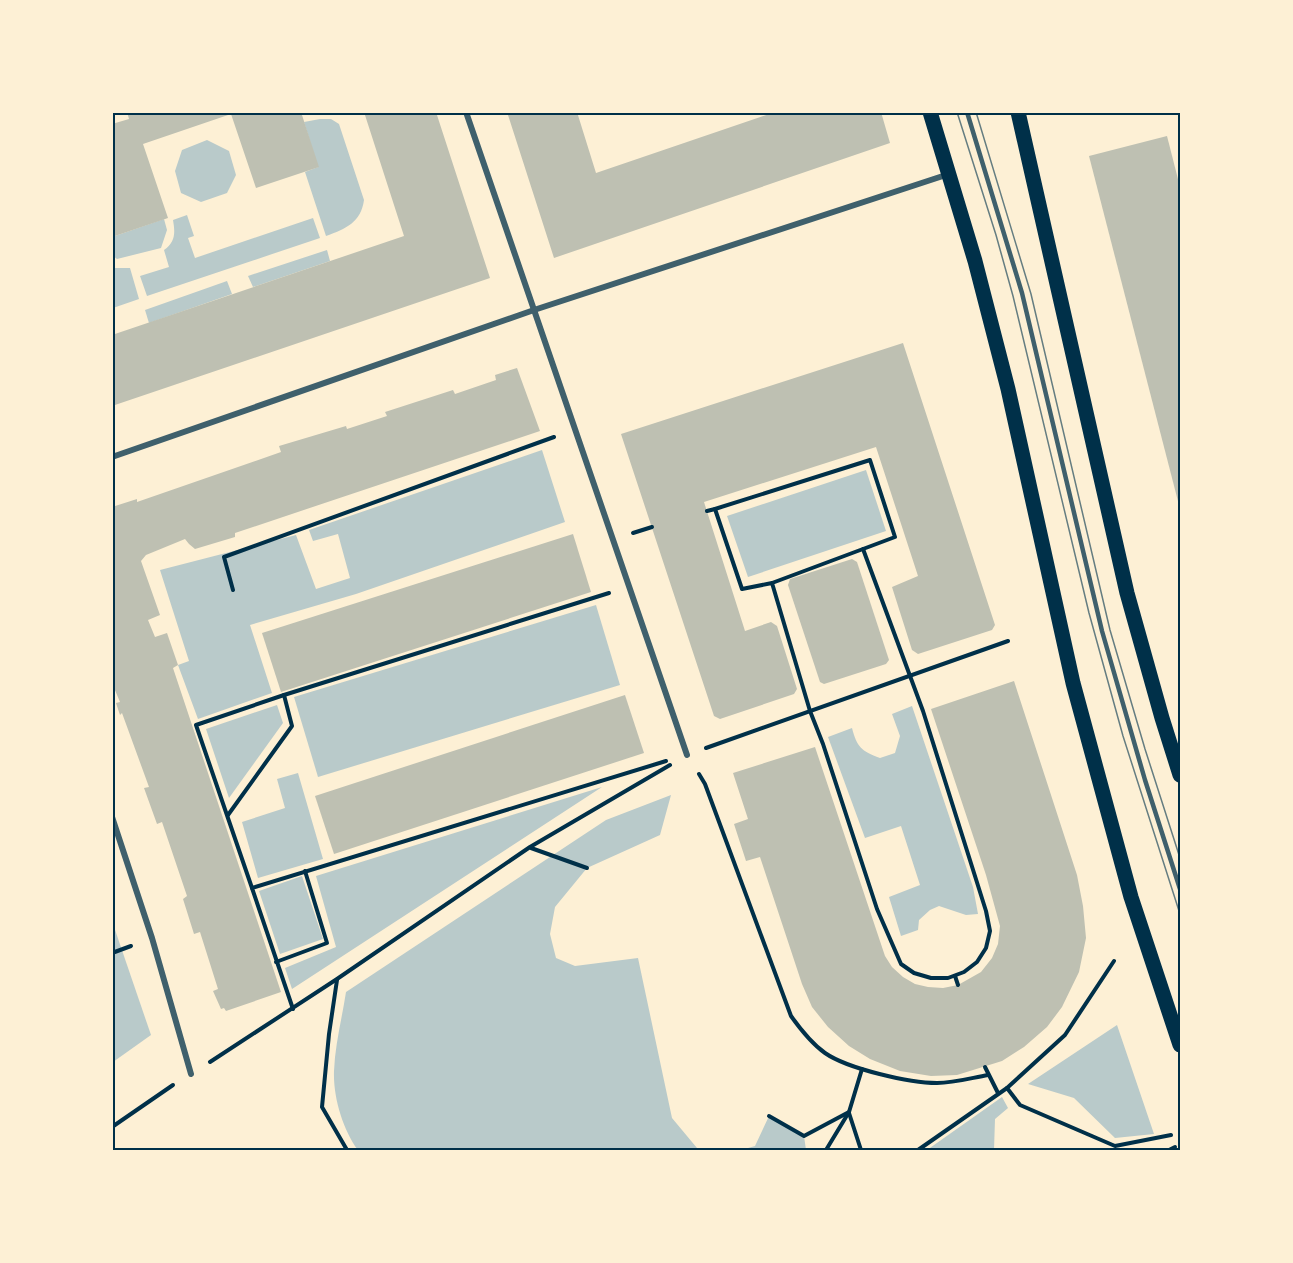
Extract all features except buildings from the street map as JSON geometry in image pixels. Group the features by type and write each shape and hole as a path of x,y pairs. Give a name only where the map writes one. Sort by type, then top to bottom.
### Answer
{"main road":[{"path":"930,112 975,261 1008,389 1073,683 1131,897 1180,1046"},
{"path":"1018,112 1127,593 1180,775"}],"street":[{"path":"466,112 687,755"},
{"path":"112,457 534,310 949,174"},
{"path":"112,817 152,938 191,1074"}],"lane":[{"path":"966,112 1022,294 1102,631 1145,780 1180,889"}],"path":[{"path":"233,590 224,556 575,430"},
{"path":"707,511 870,460 895,537 772,583 742,590 715,509"},
{"path":"772,583 810,711 824,744 877,909 901,964 914,973 931,978 955,976 977,962 986,948 990,931 977,878 911,675 863,549"},
{"path":"293,1009 196,725 284,695 629,587"},
{"path":"252,888 687,755 1008,641"},
{"path":"228,816 292,726 284,695"},
{"path":"112,1127 338,979 530,847 687,755"},
{"path":"687,755 705,784 791,1016 807,1037 827,1055 862,1069 908,1080 938,1083 988,1075"},
{"path":"530,847 587,868"},
{"path":"276,962 327,942 305,871"},
{"path":"918,1150 1007,1088 1065,1035 1114,961"},
{"path":"955,976 958,985"},
{"path":"338,979 329,1034 322,1107 347,1150"},
{"path":"985,1066 998,1093"},
{"path":"826,1150 849,1112 862,1069"},
{"path":"1007,1088 1020,1105 1115,1146 1171,1135"},
{"path":"769,1116 804,1136 849,1112"},
{"path":"849,1112 861,1150"},
{"path":"1169,1150 1175,1147"}],"shaded area":[{"path":"331,119 339,124 364,200 360,214 351,224 326,236 305,172 318,167 304,122"},
{"path":"207,140 229,151 236,175 227,193 201,202 181,193 175,171 182,150"},
{"path":"187,215 194,236 188,238 195,258 313,218 320,238 147,296 140,276 169,267 164,250 171,244 174,236 173,220"},
{"path":"164,219 167,230 161,248 117,259 113,256 112,237"},
{"path":"327,250 330,261 253,287 248,276"},
{"path":"113,266 130,268 139,299 113,308"},
{"path":"227,281 232,294 149,323 145,310"},
{"path":"542,450 565,522 356,594 250,625 272,693 198,719 178,665 189,661 160,570 296,535 316,589 350,578 338,534 313,541 309,530"},
{"path":"866,470 886,531 748,577 727,516"},
{"path":"596,605 620,685 318,777 294,697"},
{"path":"277,705 283,723 229,798 206,729"},
{"path":"912,706 973,887 978,914 966,915 939,906 930,910 919,920 918,930 901,936 889,897 920,885 901,826 865,838 828,737 852,728 858,744 868,753 880,758 895,753 900,736 892,714"},
{"path":"298,773 323,859 258,878 242,822 285,808 277,779"},
{"path":"602,787 292,989 285,968 336,947 316,876"},
{"path":"671,795 660,835 587,868 555,907 550,934 556,958 575,966 638,958 672,1118 697,1148 704,1150 358,1150 344,1123 337,1102 334,1081 336,1051 346,992 606,820"},
{"path":"302,876 323,939 280,954 259,891"},
{"path":"112,921 151,1035 113,1062 112,1062"},
{"path":"1117,1025 1154,1134 1115,1138 1074,1098 1028,1084"},
{"path":"1002,1097 1008,1108 995,1119 994,1150 927,1150"},
{"path":"769,1116 804,1136 806,1150 741,1150 755,1146"}],"tram line":[{"path":"957,112 1013,296 1089,613 1123,736 1180,914"},
{"path":"976,112 1031,294 1110,630 1180,858"}]}
